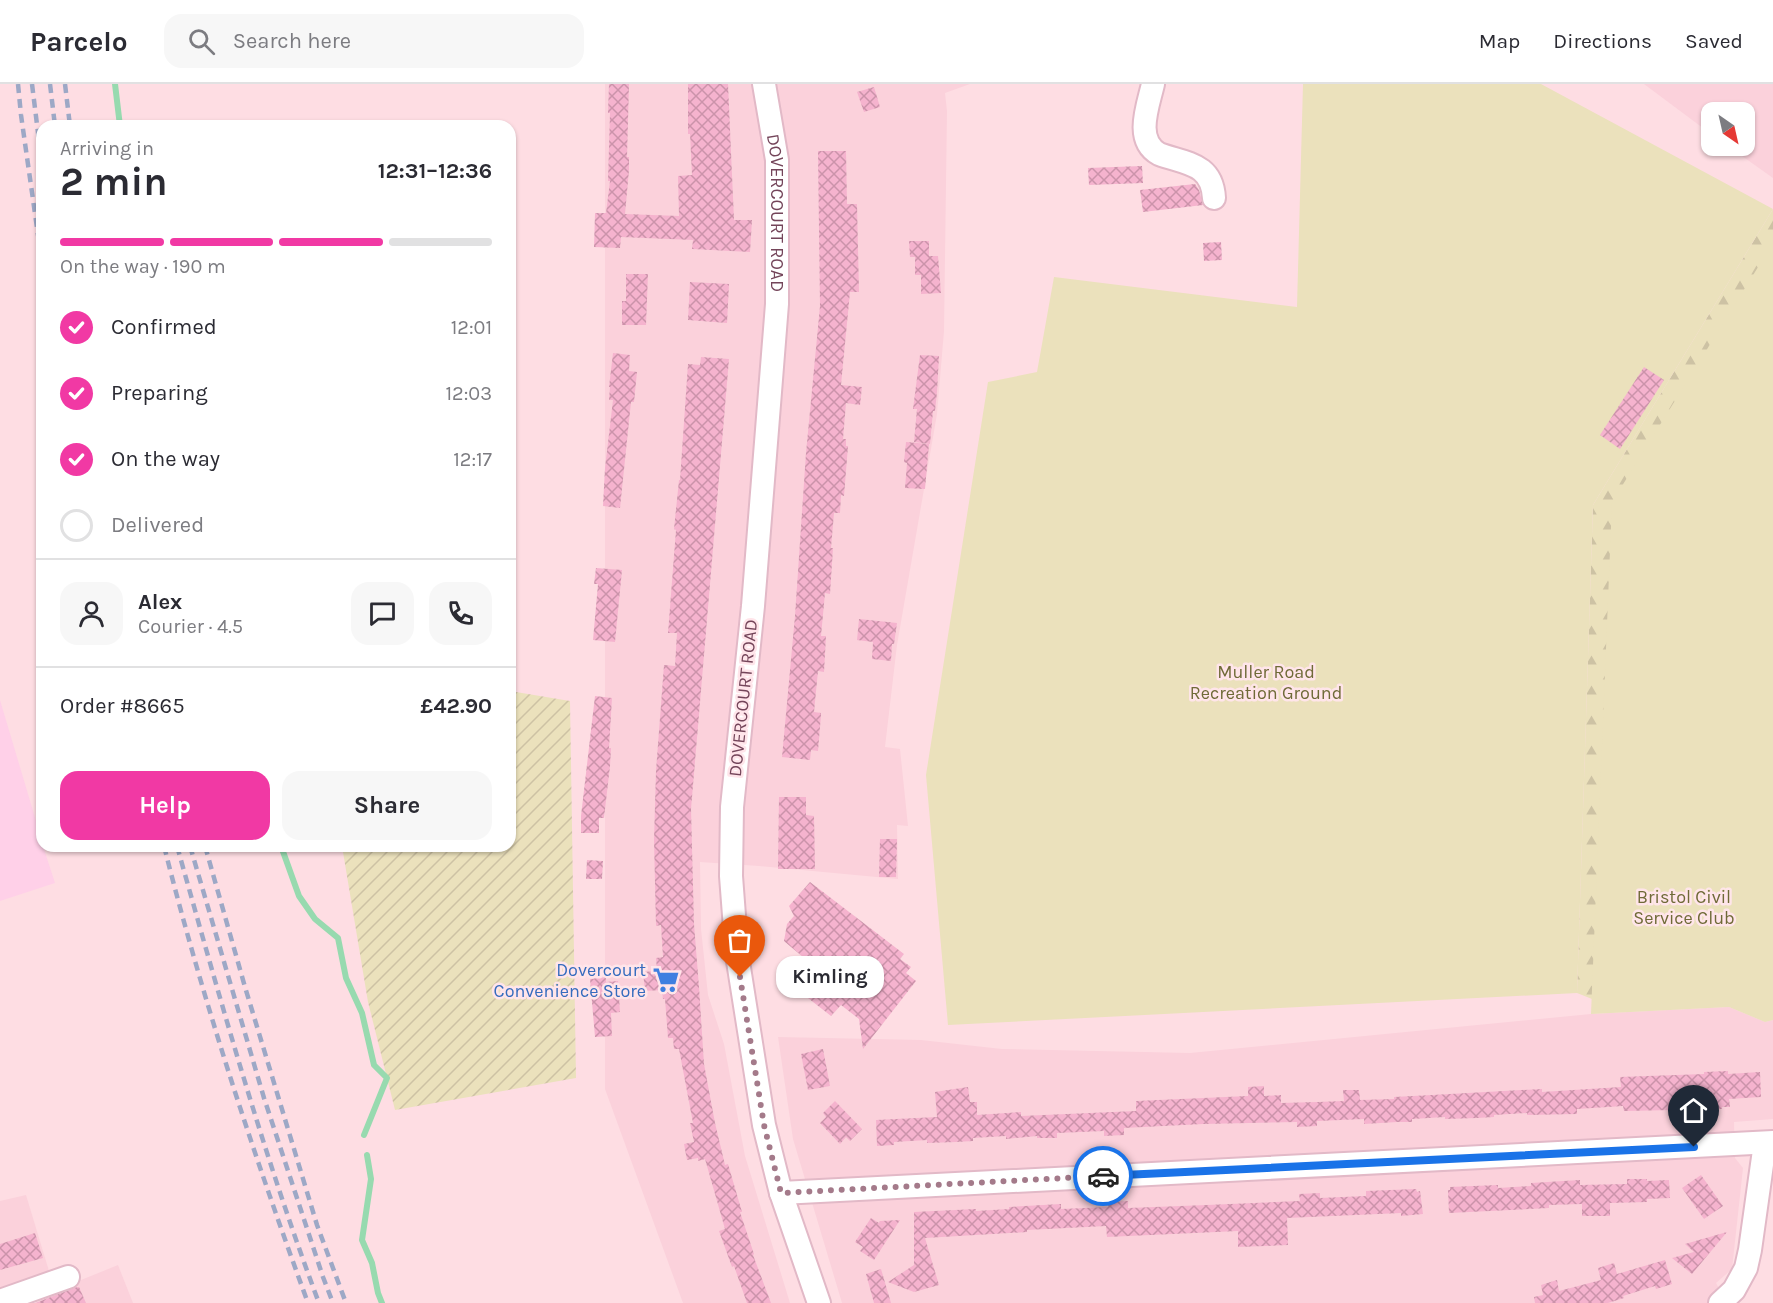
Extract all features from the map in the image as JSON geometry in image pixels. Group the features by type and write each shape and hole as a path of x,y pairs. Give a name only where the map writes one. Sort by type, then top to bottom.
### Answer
{"street":[{"name":"DOVERCOURT ROAD","path":"764,84 777,160 777,304 754,595 732,807 731,876 737,955 764,1125 781,1193 819,1303"},
{"path":"1153,84 1144,128 1146,141 1153,151 1202,169 1211,182 1214,198"},
{"path":"781,1193 1769,1143 1746,1269 1734,1290 1720,1303"},
{"path":"10,1300 68,1278"}],"shaded area":[{"path":"605,84 970,84 945,93 947,111 944,331 937,414 897,645 885,747 900,749 908,826 897,825 898,879 700,862 701,929 708,995 724,1044 745,1156 790,1303 683,1303 605,1089"},
{"path":"1644,84 1773,84 1773,178 1742,156 1755,156 1755,102 1701,102 1701,127"},
{"path":"0,700 36,821 36,852 45,852 55,883 0,901"},
{"path":"1729,1007 1765,1022 1773,1020 1773,1119 1734,1122 1735,1158 1743,1168 1732,1269 1716,1283 1727,1303 842,1303 793,1139 778,1037 921,1040 1002,1049 1190,1053 1591,1014"},
{"path":"26,1195 49,1271 0,1288 0,1201"},
{"path":"118,1265 133,1303 47,1303 44,1295"}],"green space":[{"name":"Muller Road Recreation Ground","path":"1303,84 1541,84 1773,209 1593,505 1577,993 948,1025 926,775 988,382 1037,372 1054,277 1297,307"},
{"path":"1773,209 1773,258 1602,1003 1577,993 1593,505"},
{"name":"Bristol Civil Service Club","path":"1773,243 1773,1020 1765,1022 1729,1007 1591,1014 1612,502"},
{"path":"516,692 570,701 576,1078 395,1110 368,1002 343,852 516,852"}],"building":[{"path":"609,84 629,84 627,157 629,157 629,170 625,214 679,216 678,176 692,175 690,134 688,134 688,84 728,84 734,220 752,220 750,252 692,249 693,240 621,237 620,248 594,247 595,213 606,213 610,181 608,181"},
{"path":"874,87 880,107 864,112 857,92"},
{"path":"818,151 846,151 847,204 857,204 859,292 850,292 841,385 862,387 860,405 846,403 843,439 846,439 846,446 848,446 844,496 841,495 840,513 834,513 830,594 825,593 821,636 826,636 824,672 818,671 814,712 821,713 818,751 811,750 810,760 782,757 820,306"},
{"path":"1142,166 1143,183 1089,185 1088,168"},
{"path":"1195,184 1203,205 1143,212 1140,190"},
{"path":"909,241 929,241 929,256 938,256 941,293 921,294 921,275 915,275 915,257 910,257"},
{"path":"1221,242 1222,260 1204,261 1203,243"},
{"path":"626,274 648,274 646,325 622,325 622,301 626,301"},
{"path":"690,282 729,284 727,323 688,320"},
{"path":"613,353 630,355 629,371 637,372 634,402 631,402 620,508 603,506 613,400 609,400 609,387"},
{"path":"920,355 939,356 930,444 914,442 917,409 913,409"},
{"path":"701,357 729,359 691,809 694,924 704,1064 725,1165 728,1164 753,1255 771,1303 747,1303 719,1231 725,1229 705,1159 687,1160 684,1144 694,1142 690,1123 693,1123 679,1049 674,1049 673,1038 668,1038 665,999 663,999 662,990 645,991 643,972 657,971 656,958 663,957 661,925 656,926 654,840 656,771 664,665 675,666 677,633 668,633 688,364 700,365"},
{"path":"1644,367 1664,380 1620,449 1600,435"},
{"path":"906,442 929,444 925,489 905,488"},
{"path":"596,568 622,570 615,642 593,640 598,584 594,584"},
{"path":"859,619 897,623 891,661 872,659 873,642 857,640"},
{"path":"595,696 612,698 610,766 604,818 599,818 599,833 581,833 581,816"},
{"path":"779,797 806,797 806,815 814,816 815,869 778,869"},
{"path":"880,839 897,839 896,877 879,877"},
{"path":"587,860 603,861 602,879 586,879"},
{"path":"810,882 904,954 900,959 911,967 906,973 916,981 863,1049 859,1019 841,1005 831,1016 799,991 812,975 810,963 784,941 787,924 794,916 789,906"},
{"path":"606,977 606,982 618,981 620,1012 611,1013 612,1036 595,1037 590,979"},
{"path":"823,1049 830,1086 808,1090 801,1054"},
{"path":"1728,1071 1728,1074 1760,1072 1761,1097 1729,1099 1730,1107 1722,1107 1722,1109 1624,1111 1623,1106 1577,1109 1577,1114 1527,1115 1527,1113 1364,1124 1364,1119 1317,1121 1317,1126 1297,1127 1297,1122 1203,1124 1124,1128 1124,1135 1104,1136 1104,1131 1057,1133 1057,1138 1037,1138 1037,1136 1006,1139 1006,1136 973,1138 973,1141 956,1142 927,1143 927,1140 894,1142 894,1145 877,1146 876,1120 937,1117 935,1092 968,1087 970,1102 977,1102 977,1115 1021,1112 1021,1116 1136,1111 1136,1101 1248,1096 1248,1087 1264,1086 1264,1096 1281,1095 1281,1103 1318,1102 1344,1101 1343,1090 1359,1090 1360,1100 1542,1089 1542,1092 1621,1087 1620,1077"},
{"path":"835,1101 862,1129 850,1141 846,1137 840,1144 820,1123 826,1117 823,1113"},
{"path":"1701,1175 1723,1206 1704,1219 1682,1188"},
{"path":"1627,1179 1669,1180 1670,1198 1647,1199 1647,1202 1610,1203 1610,1216 1582,1216 1582,1204 1449,1213 1448,1190 1450,1187 1498,1185 1498,1188 1580,1180 1580,1185 1627,1184"},
{"path":"1416,1189 1417,1192 1420,1191 1423,1214 1287,1218 1288,1245 1238,1247 1238,1231 1107,1237 1106,1226 925,1238 939,1285 914,1292 888,1282 914,1265 914,1212 976,1209 976,1211 1061,1204 1061,1209 1108,1207 1108,1202 1128,1201 1128,1208 1300,1201 1299,1194 1320,1193 1320,1198 1366,1196 1366,1191"},
{"path":"871,1218 879,1223 880,1221 900,1220 874,1260 860,1251 863,1247 855,1242"},
{"path":"1727,1232 1692,1274 1672,1258 1694,1252 1685,1244"},
{"path":"35,1233 43,1258 0,1270 0,1244"},
{"path":"1665,1260 1672,1284 1656,1289 1655,1286 1608,1303 1535,1303 1534,1297 1543,1295 1541,1285 1557,1280 1559,1291 1601,1280 1598,1268 1614,1263 1617,1274"},
{"path":"881,1269 891,1303 874,1303 866,1274"},
{"path":"77,1287 86,1303 35,1303"}],"waterway":[{"path":"115,84 119,120"},
{"path":"283,852 299,896 315,919 338,938 346,978 362,1013 374,1065 387,1078 364,1135"},
{"path":"367,1155 371,1179 362,1240 372,1263 382,1303"}],"railway":[{"path":"18,84 36,221"},
{"path":"32,84 36,120"},
{"path":"50,84 54,120"},
{"path":"65,84 69,120"},
{"path":"166,852 195,962 230,1076 308,1303"},
{"path":"179,852 261,1133 319,1303"},
{"path":"192,852 264,1098 333,1303"},
{"path":"207,852 317,1225 346,1303"}],"way so far":[{"path":"740,977 764,1125 781,1193 1103,1176"}],"place":[{"name":"Kimling","path":"740,977"},
{"name":"Dovercourt Convenience Store","path":"666,980"}],"route":[{"path":"1103,1176 1694,1147"}]}
